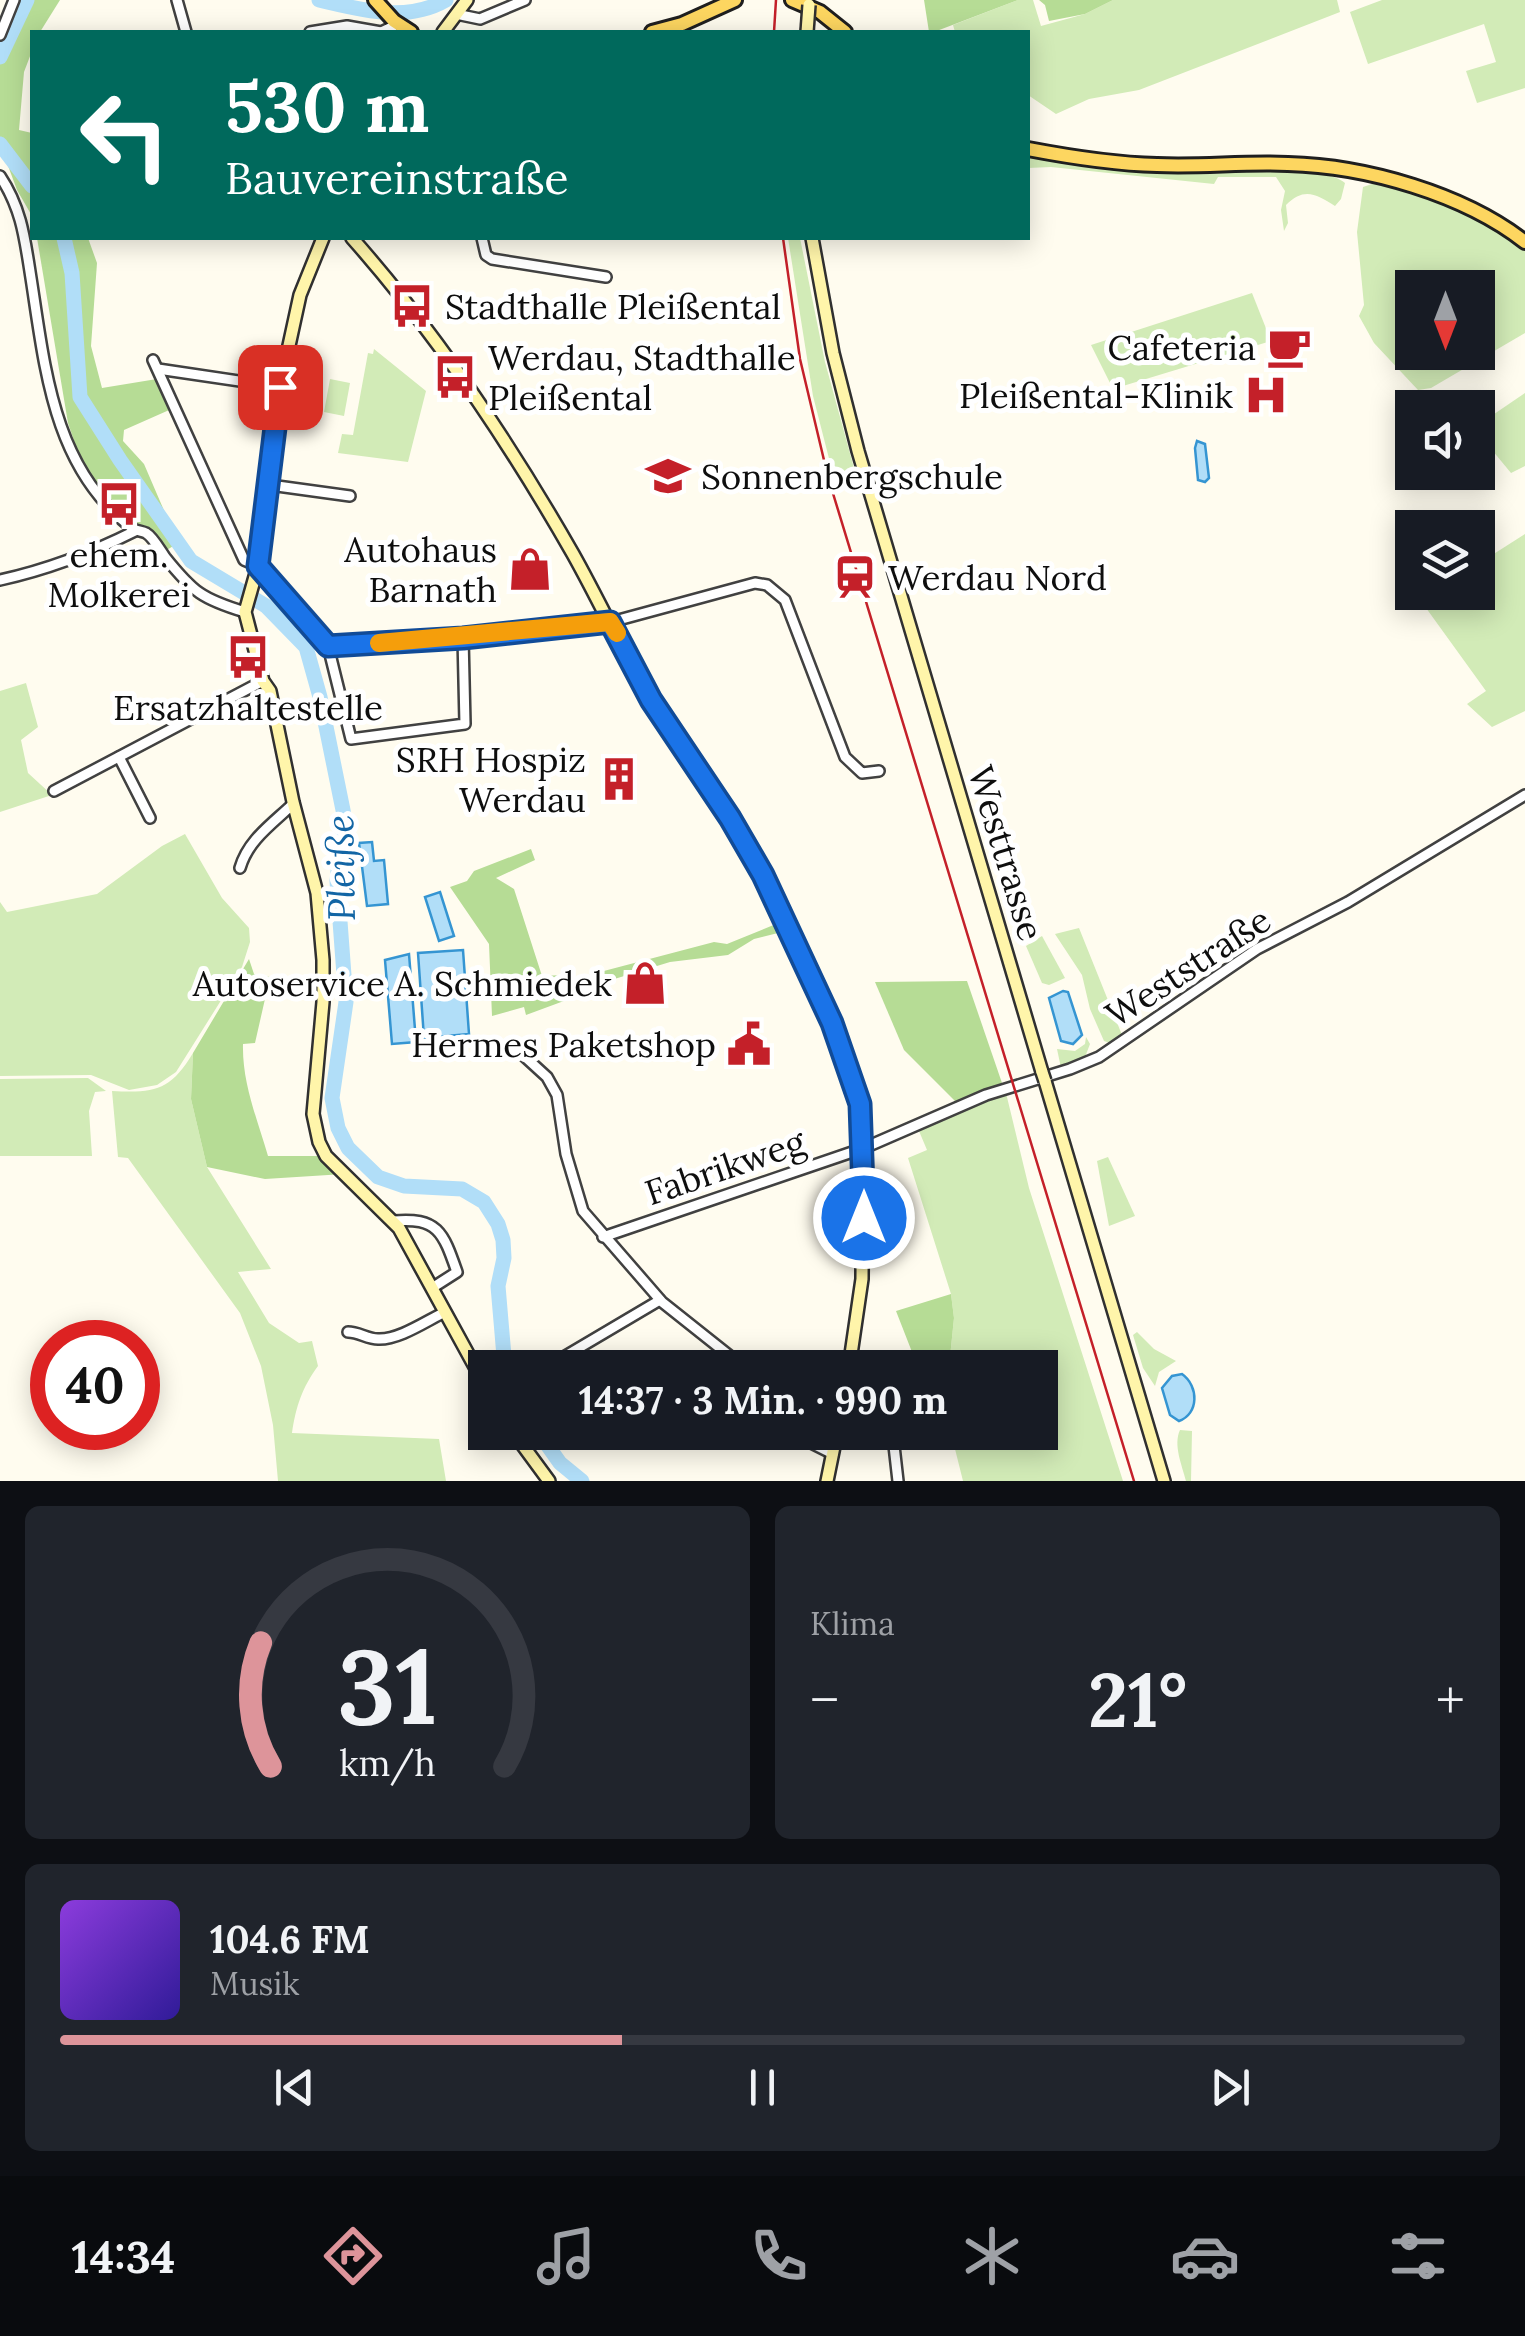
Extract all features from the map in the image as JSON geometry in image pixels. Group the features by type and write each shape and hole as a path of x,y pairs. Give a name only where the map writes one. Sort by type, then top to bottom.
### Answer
{"main road":[{"path":"375,0 396,23 408,30"},
{"path":"660,30 735,0"},
{"path":"801,1 843,30"},
{"path":"1030,149 1138,164 1288,164 1328,168 1459,201 1525,242"}],"street":[{"path":"0,34 14,0"},
{"path":"177,0 185,30"},
{"path":"444,30 467,0"},
{"path":"456,14 480,19 525,0"},
{"path":"801,1 806,30"},
{"path":"385,30 396,23"},
{"path":"322,30 347,26 370,30"},
{"path":"0,176 21,214 59,428 92,483 135,530 146,533 183,579 206,600 246,608"},
{"path":"322,240 300,295 280,387 258,566 246,608 263,681 270,690 293,804 317,894 323,960 314,1114 319,1142 326,1156 393,1220 406,1238 468,1354"},
{"path":"354,240 414,313 495,425 651,700 730,818 799,949 832,1023 860,1104 864,1148 862,1279 852,1350"},
{"path":"482,240 486,255 492,259 606,277"},
{"name":"Westtrasse","path":"812,240 833,353 858,451 1164,1481"},
{"path":"280,387 156,364 244,560 258,566 328,646 351,739 465,724 463,638"},
{"path":"270,486 350,496"},
{"path":"0,580 25,575 110,544 135,530"},
{"path":"328,646 463,638 610,622 738,585 767,585 785,600 845,757 862,773 880,771"},
{"path":"54,791 263,681"},
{"path":"118,757 150,818"},
{"name":"Weststraße","path":"864,1148 986,1095 1070,1070 1099,1057 1258,949 1348,902 1525,795"},
{"path":"240,868 244,852 293,804"},
{"path":"524,1056 547,1078 556,1095 566,1154 584,1211 660,1300 721,1350"},
{"name":"Fabrikweg","path":"604,1237 864,1148"},
{"path":"393,1220 427,1222 436,1227 457,1272 432,1288"},
{"path":"575,1350 660,1300"},
{"path":"348,1332 362,1333 372,1340 386,1338 445,1312"},
{"path":"526,1450 549,1481"},
{"path":"825,1450 833,1454"},
{"path":"827,1481 834,1450"},
{"path":"894,1450 898,1481"}],"green space":[{"path":"27,0 60,0 41,30 30,30 30,56 24,72 19,130 30,133 30,213 0,144 0,57"},
{"path":"924,0 1018,0 939,30 929,30"},
{"path":"1018,0 1033,0 1041,26 1085,14 1113,0 1337,0 1340,12 1139,90 1089,99 1056,114 1030,96 1030,30 954,30 953,25"},
{"path":"1039,0 1113,0 1085,14 1049,21 1045,5"},
{"path":"1382,0 1525,0 1525,88 1477,103 1466,71 1496,62 1484,24 1368,64 1350,12"},
{"path":"1030,156 1128,170 1306,172 1345,183 1335,206 1310,194 1292,199 1286,205 1288,223 1284,231 1281,210 1285,191 1276,177 1218,177 1214,184 1030,168"},
{"path":"1375,183 1428,196 1497,228 1525,248 1525,333 1495,351 1495,270 1395,270 1395,365 1374,343 1359,316 1364,305 1357,232 1363,187"},
{"path":"37,240 89,240 97,263 91,346 102,388 163,378 176,407 124,430 123,441 144,464 178,543 162,553 146,533 135,531 85,473 68,423"},
{"path":"788,240 800,240 825,362 854,468 834,478 813,396"},
{"path":"1252,293 1271,341 1113,389 1091,345"},
{"path":"374,349 426,391 408,462 338,453 342,434 353,435 368,353 373,354"},
{"path":"1399,370 1462,370 1431,388 1418,390"},
{"path":"330,379 350,383 344,416 324,412"},
{"path":"1525,393 1525,466 1511,473 1495,454 1495,413"},
{"path":"1525,534 1525,711 1492,727 1467,704 1486,691 1428,610 1495,610 1495,553"},
{"path":"26,683 38,727 21,740 28,773 52,795 0,812 0,691"},
{"path":"185,834 222,898 249,928 250,942 242,967 176,1072 157,1085 129,1090 91,1075 0,1076 0,902 7,912 97,894 162,846"},
{"path":"531,849 535,860 496,878 514,889 542,976 564,975 572,998 526,1015 524,1007 492,1016 489,944 450,887 467,881 474,871"},
{"path":"776,924 778,933 754,939 728,955 670,962 585,988 581,977 714,942 727,944"},
{"path":"1079,928 1124,1040 1113,1044 1104,1041 1090,1009 1082,975 1055,934"},
{"path":"1042,936 1065,978 1049,985 1042,983 1026,946"},
{"path":"249,959 254,974 270,977 255,1043 243,1044 248,1087 268,1156 326,1156 344,1174 265,1179 207,1167 191,1099 193,1053"},
{"path":"967,981 1002,1083 956,1102 904,1050 875,982"},
{"path":"1086,1037 1090,1044 1085,1057 1061,1068 1057,1049 1075,1051 1085,1044"},
{"path":"193,1053 191,1099 207,1167 271,1269 238,1272 269,1323 299,1343 312,1341 318,1366 300,1398 292,1433 439,1439 446,1481 278,1481 273,1425 261,1366 240,1313 128,1158 118,1157 112,1091 160,1087 177,1075"},
{"path":"88,1078 106,1091 95,1092 89,1111 92,1156 0,1156 0,1079"},
{"path":"1006,1093 1029,1188 1123,1481 963,1481 955,1450 1058,1450 1058,1350 951,1350 954,1318 951,1294 908,1158 927,1150 919,1131"},
{"path":"1108,1157 1135,1216 1109,1226 1097,1161"},
{"path":"951,1294 954,1318 951,1350 911,1350 896,1311"},
{"path":"1137,1332 1154,1349 1176,1361 1159,1372 1155,1386 1143,1368 1133,1335"},
{"path":"1180,1430 1192,1431 1191,1481 1186,1481 1179,1455"}],"water":[{"path":"1197,441 1205,444 1209,478 1205,482 1198,480"},
{"path":"372,842 374,861 384,860 388,904 367,906 359,843"},
{"path":"440,892 454,936 439,941 425,897"},
{"path":"463,950 469,1034 424,1038 418,953"},
{"path":"409,954 416,1042 392,1044 385,960"},
{"path":"1068,992 1082,1035 1073,1044 1061,1041 1049,998"},
{"path":"1182,1374 1192,1385 1194,1399 1190,1412 1179,1421 1170,1415 1162,1388 1172,1376"}],"waterway":[{"name":"Pleiße","path":"0,57 27,0"},
{"name":"Pleiße","path":"319,0 400,13 446,0"},
{"name":"Pleiße","path":"0,144 30,183"},
{"name":"Pleiße","path":"64,240 72,273 80,397 191,561 266,606 306,647 344,815 337,881 346,1002 332,1098 338,1128 348,1148 378,1177 404,1186 462,1189 484,1202 503,1240 498,1286 503,1350"},
{"name":"Pleiße","path":"551,1450 582,1481"}],"railway":[{"path":"774,30 776,0"},
{"path":"783,240 800,359 828,477 1134,1481"}],"slow traffic":[{"path":"379,643 610,622 617,633"}],"place":[{"name":"Stadthalle Pleißental","path":"412,306"},
{"name":"Cafeteria","path":"1289,347"},
{"name":"Werdau, Stadthalle Pleißental","path":"455,377"},
{"name":"Pleißental-Klinik","path":"1266,395"},
{"name":"Sonnenbergschule","path":"668,476"},
{"name":"ehem. Molkerei","path":"119,504"},
{"name":"Autohaus Barnath","path":"530,569"},
{"name":"Werdau Nord","path":"855,577"},
{"name":"Ersatzhaltestelle","path":"248,657"},
{"name":"SRH Hospiz Werdau","path":"619,779"},
{"name":"Autoservice A. Schmiedek","path":"645,983"},
{"name":"Hermes Paketshop","path":"749,1044"}],"route":[{"path":"280,387 258,566 328,646 463,638 610,622 651,700 763,875 832,1023 860,1104 864,1218"}]}
